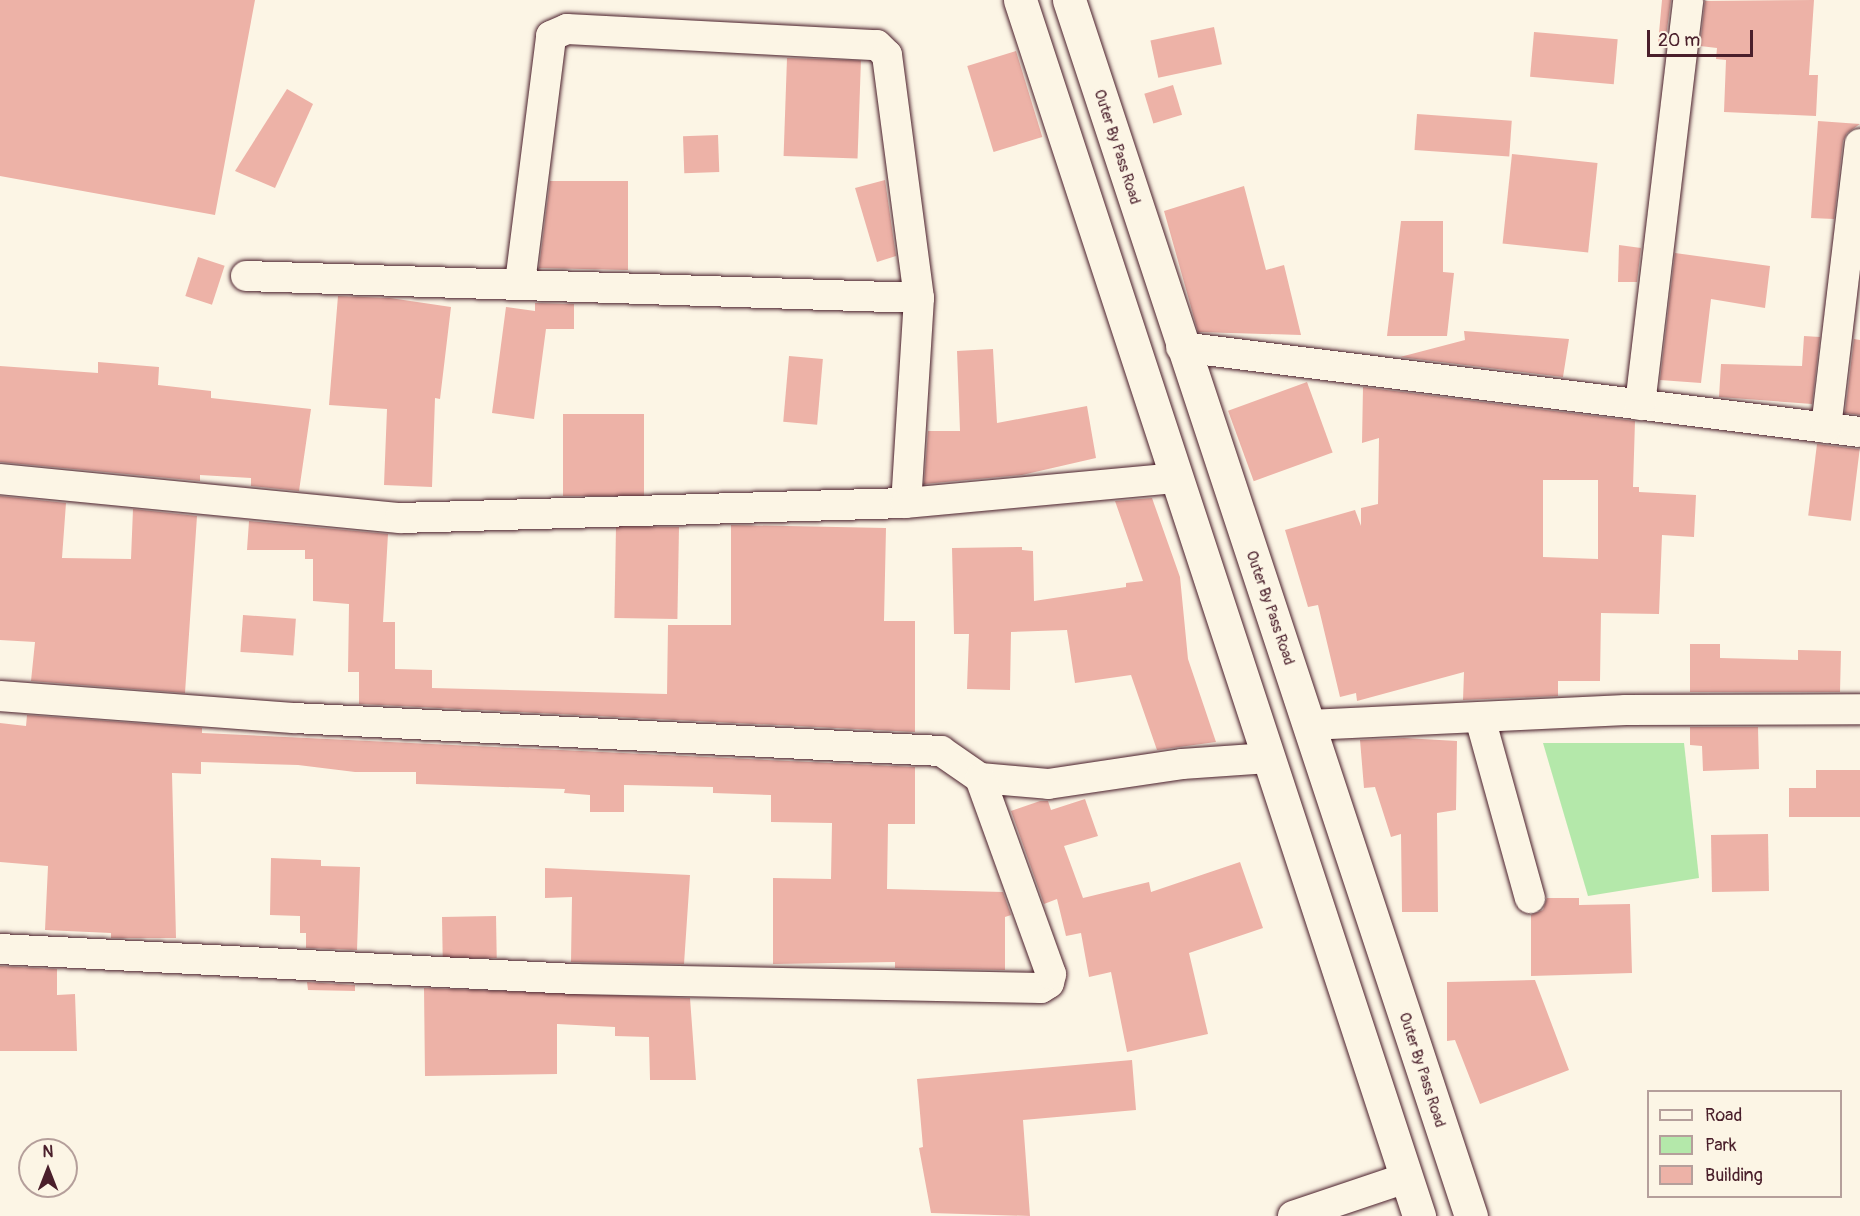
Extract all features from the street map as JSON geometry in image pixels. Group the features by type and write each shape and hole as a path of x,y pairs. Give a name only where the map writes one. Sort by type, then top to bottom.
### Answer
{"main road":[{"path":"1020,0 1419,1216"},
{"name":"Outer By Pass Road","path":"1069,0 1181,346 1471,1216"}],"street":[{"path":"1640,405 1688,0"},
{"path":"520,283 551,36 567,29 877,45 887,55 920,298 906,504"},
{"path":"1826,428 1854,242 1860,144"},
{"path":"246,276 520,283 920,298"},
{"path":"1181,346 1860,432"},
{"path":"0,479 400,518 906,504 1176,478"},
{"path":"0,696 294,718 941,751 980,778 1048,784 1182,764 1269,758"},
{"path":"1309,725 1626,710 1860,709"},
{"path":"1480,718 1530,898"},
{"path":"0,949 575,979 1041,988 1049,983 1051,974 980,778"},
{"path":"1293,1216 1406,1178"}],"green space":[{"path":"1543,743 1684,743 1699,878 1588,896"}],"building":[{"path":"0,0 255,0 215,215 0,176"},
{"path":"1662,0 1671,0 1665,44 1658,44"},
{"path":"1814,0 1809,75 1818,75 1816,116 1724,112 1726,60 1716,59 1717,48 1700,46 1705,1"},
{"path":"1214,27 1222,64 1158,78 1150,41"},
{"path":"1534,32 1618,39 1614,84 1530,77"},
{"path":"1016,51 1042,137 994,152 967,66"},
{"path":"787,58 861,61 858,159 784,156"},
{"path":"1173,85 1182,115 1153,123 1144,94"},
{"path":"287,89 313,104 275,188 235,171"},
{"path":"1417,114 1512,121 1509,157 1414,150"},
{"path":"1818,121 1860,124 1847,133 1843,141 1834,219 1811,218"},
{"path":"718,135 719,172 684,173 683,136"},
{"path":"1512,154 1598,163 1588,252 1503,244"},
{"path":"885,180 896,256 877,262 855,188"},
{"path":"550,181 628,181 628,270 539,268"},
{"path":"1244,186 1266,270 1284,265 1301,335 1198,332 1164,211"},
{"path":"1401,221 1443,221 1443,272 1454,273 1447,336 1387,336"},
{"path":"1619,245 1641,248 1637,282 1618,282"},
{"path":"1675,253 1770,266 1765,308 1711,299 1701,383 1660,380"},
{"path":"198,257 225,266 212,305 185,296"},
{"path":"338,296 390,298 451,307 440,399 435,398 432,487 384,485 387,409 329,405"},
{"path":"535,303 574,304 574,329 546,329 534,419 492,413 506,307 535,311"},
{"path":"1464,331 1569,339 1563,377 1400,357 1465,340"},
{"path":"1804,336 1820,337 1812,404 1719,397 1721,364 1802,366"},
{"path":"1854,339 1860,340 1860,415 1845,413"},
{"path":"993,349 997,423 1087,406 1096,458 1022,475 924,484 928,431 960,431 957,351"},
{"path":"789,356 823,359 817,425 783,422"},
{"path":"98,362 159,367 158,385 211,391 211,398 311,409 299,491 251,486 251,478 200,475 200,481 0,462 0,366 98,373"},
{"path":"1307,382 1333,452 1254,481 1228,411"},
{"path":"1363,387 1635,421 1633,487 1639,487 1639,492 1696,495 1694,537 1662,535 1659,614 1601,613 1600,681 1558,681 1558,696 1463,700 1464,672 1357,701 1356,693 1340,697 1318,605 1308,607 1285,530 1355,510 1361,526 1361,508 1378,504 1379,438 1362,443","holes":["1543,480 1598,480 1598,559 1543,557"]},
{"path":"563,414 644,414 644,496 563,496"},
{"path":"1817,444 1860,449 1851,521 1808,515"},
{"path":"0,496 66,503 62,558 131,559 133,509 197,516 185,693 31,681 35,642 0,640"},
{"path":"1152,498 1180,577 1188,659 1216,742 1157,750 1131,675 1075,683 1067,630 1011,632 1010,690 967,689 969,634 954,634 952,548 1022,547 1022,550 1033,551 1034,601 1126,587 1126,583 1143,581 1115,501"},
{"path":"249,521 388,534 383,622 395,622 395,669 432,670 432,688 667,694 668,625 731,625 731,525 886,528 884,621 915,621 915,732 359,704 359,672 348,672 349,604 313,601 313,559 305,559 305,550 247,550"},
{"path":"616,526 679,527 677,619 614,618"},
{"path":"243,615 296,619 293,656 240,652"},
{"path":"1690,644 1720,644 1720,658 1798,660 1798,650 1841,651 1840,692 1690,692"},
{"path":"27,715 202,728 202,733 915,767 915,824 888,824 887,889 1003,892 1011,915 1005,917 1005,970 895,968 895,962 773,964 773,878 831,879 832,823 771,822 771,795 713,793 713,787 624,785 624,812 590,812 590,795 564,793 565,789 416,784 416,772 355,772 298,765 201,762 201,774 172,773 176,938 111,938 111,933 45,930 48,866 0,862 0,723 26,726"},
{"path":"1690,727 1758,727 1759,769 1703,771 1702,746 1690,745"},
{"path":"1404,738 1457,741 1456,810 1437,813 1438,912 1402,912 1401,834 1391,837 1375,787 1364,788 1360,740"},
{"path":"1816,770 1860,770 1860,817 1789,817 1789,788 1816,788"},
{"path":"1085,799 1098,836 1064,846 1083,898 1149,882 1151,892 1240,862 1263,928 1189,953 1208,1034 1127,1052 1111,972 1089,977 1081,933 1066,936 1057,899 1044,904 1011,811 1040,801 1048,801 1051,810"},
{"path":"1768,834 1769,891 1712,892 1711,835"},
{"path":"271,858 321,860 321,866 360,867 357,950 306,948 306,933 300,933 300,916 270,915"},
{"path":"545,868 690,875 684,964 571,962 572,897 545,898"},
{"path":"1547,898 1579,898 1579,905 1630,904 1632,973 1531,976 1531,915 1543,910"},
{"path":"496,916 497,958 443,959 442,917"},
{"path":"0,966 57,969 57,995 75,994 77,1051 0,1051"},
{"path":"1535,980 1569,1070 1480,1104 1455,1040 1447,1041 1447,982"},
{"path":"307,982 355,985 355,991 308,990"},
{"path":"424,988 690,998 696,1080 650,1080 649,1037 615,1036 615,1027 557,1024 557,1074 425,1076"},
{"path":"1132,1060 1136,1110 1023,1120 1030,1216 931,1213 919,1148 923,1147 917,1079"}]}
